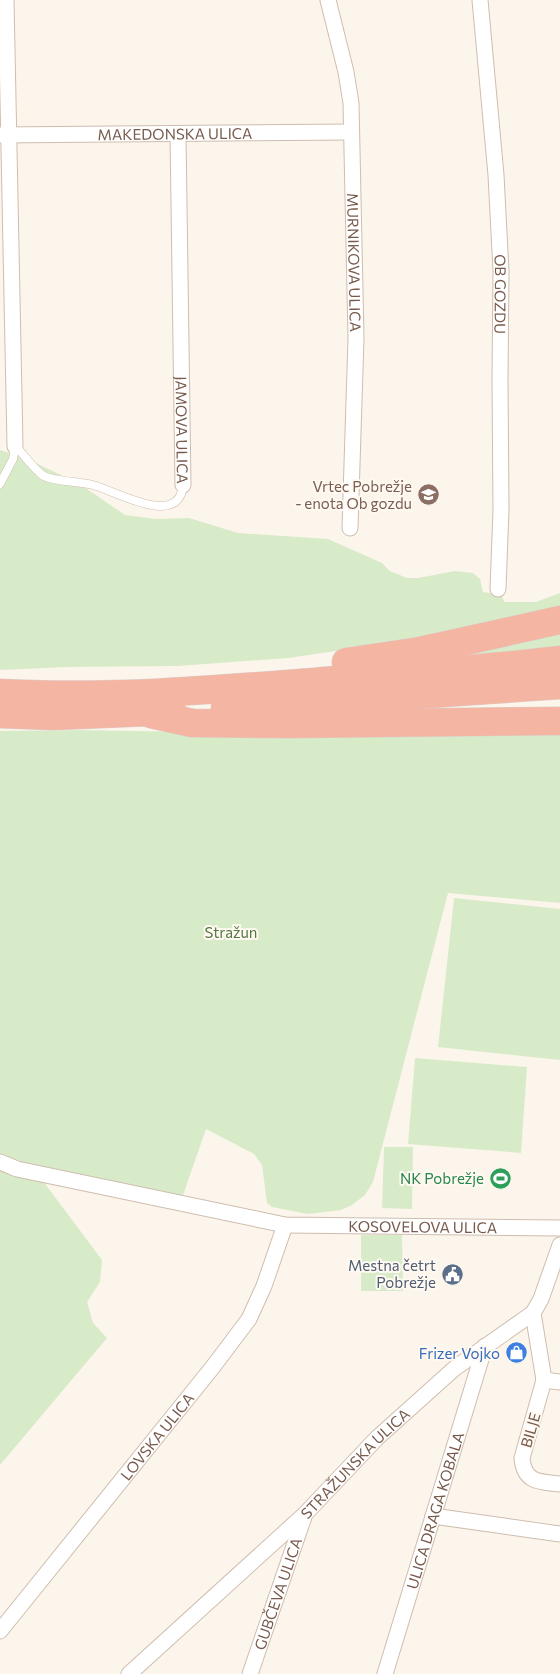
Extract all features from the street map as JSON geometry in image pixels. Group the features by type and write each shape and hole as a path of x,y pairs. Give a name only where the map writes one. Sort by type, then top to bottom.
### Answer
{"highway":[{"path":"252,688 286,671 420,651 560,620"},
{"path":"0,692 51,696 141,694 252,688 560,660"},
{"path":"0,714 53,716 144,713 560,685"},
{"path":"144,713 192,723 300,724 560,721"}],"street":[{"path":"6,0 4,135 15,446"},
{"name":"MURNIKOVA ULICA","path":"328,0 346,72 351,103 356,338 350,528"},
{"name":"OB GOZDU","path":"480,0 496,175 501,271 501,510 498,589"},
{"name":"MAKEDONSKA ULICA","path":"4,135 351,132"},
{"name":"JAMOVA ULICA","path":"178,134 183,485"},
{"name":"KOSOVELOVA ULICA","path":"0,1162 17,1168 285,1225 560,1228"},
{"name":"LOVSKA ULICA","path":"0,1631 249,1320 264,1286 285,1225"},
{"name":"STRAŽUNSKA ULICA","path":"129,1674 305,1514 377,1438 455,1368 533,1313 541,1299 560,1244"},
{"name":"BILJE","path":"533,1313 544,1380 522,1463 526,1473 534,1480 560,1484"},
{"name":"ULICA DRAGA KOBALA","path":"385,1674 485,1346"},
{"path":"544,1380 560,1382"},
{"name":"GUBČEVA ULICA","path":"250,1674 305,1514"},
{"path":"433,1516 560,1534"}],"lane":[{"name":"JAMOVA ULICA","path":"15,446 44,476 91,485 109,490 126,498 158,506 164,507 177,502 183,485"},
{"path":"0,484 12,459 15,446"}],"green space":[{"path":"0,450 27,459 78,483 125,515 156,519 189,518 238,533 328,539 382,563 390,571 407,578 418,578 455,571 473,573 480,579 483,592 502,595 504,602 536,602 560,593 560,615 288,658 178,666 0,670"},
{"path":"560,631 560,652 411,660"},
{"name":"Stražun","path":"80,730 249,733 560,733 560,903 448,893 373,1182 365,1195 352,1205 341,1210 308,1214 272,1207 267,1203 262,1165 254,1154 206,1129 182,1198 43,1181 102,1260 100,1282 87,1302 93,1323 107,1338 0,1465 0,731"},
{"path":"454,898 560,909 560,1060 438,1047"},
{"path":"415,1058 527,1067 521,1153 408,1144"},
{"path":"384,1147 413,1147 412,1209 382,1208"},
{"path":"361,1235 402,1235 403,1291 361,1291"}],"place":[{"name":"Vrtec Pobrežje - enota Ob gozdu","path":"428,495"},
{"name":"NK Pobrežje","path":"500,1178"},
{"name":"Mestna četrt Pobrežje","path":"452,1274"},
{"name":"Frizer Vojko","path":"516,1353"}]}
